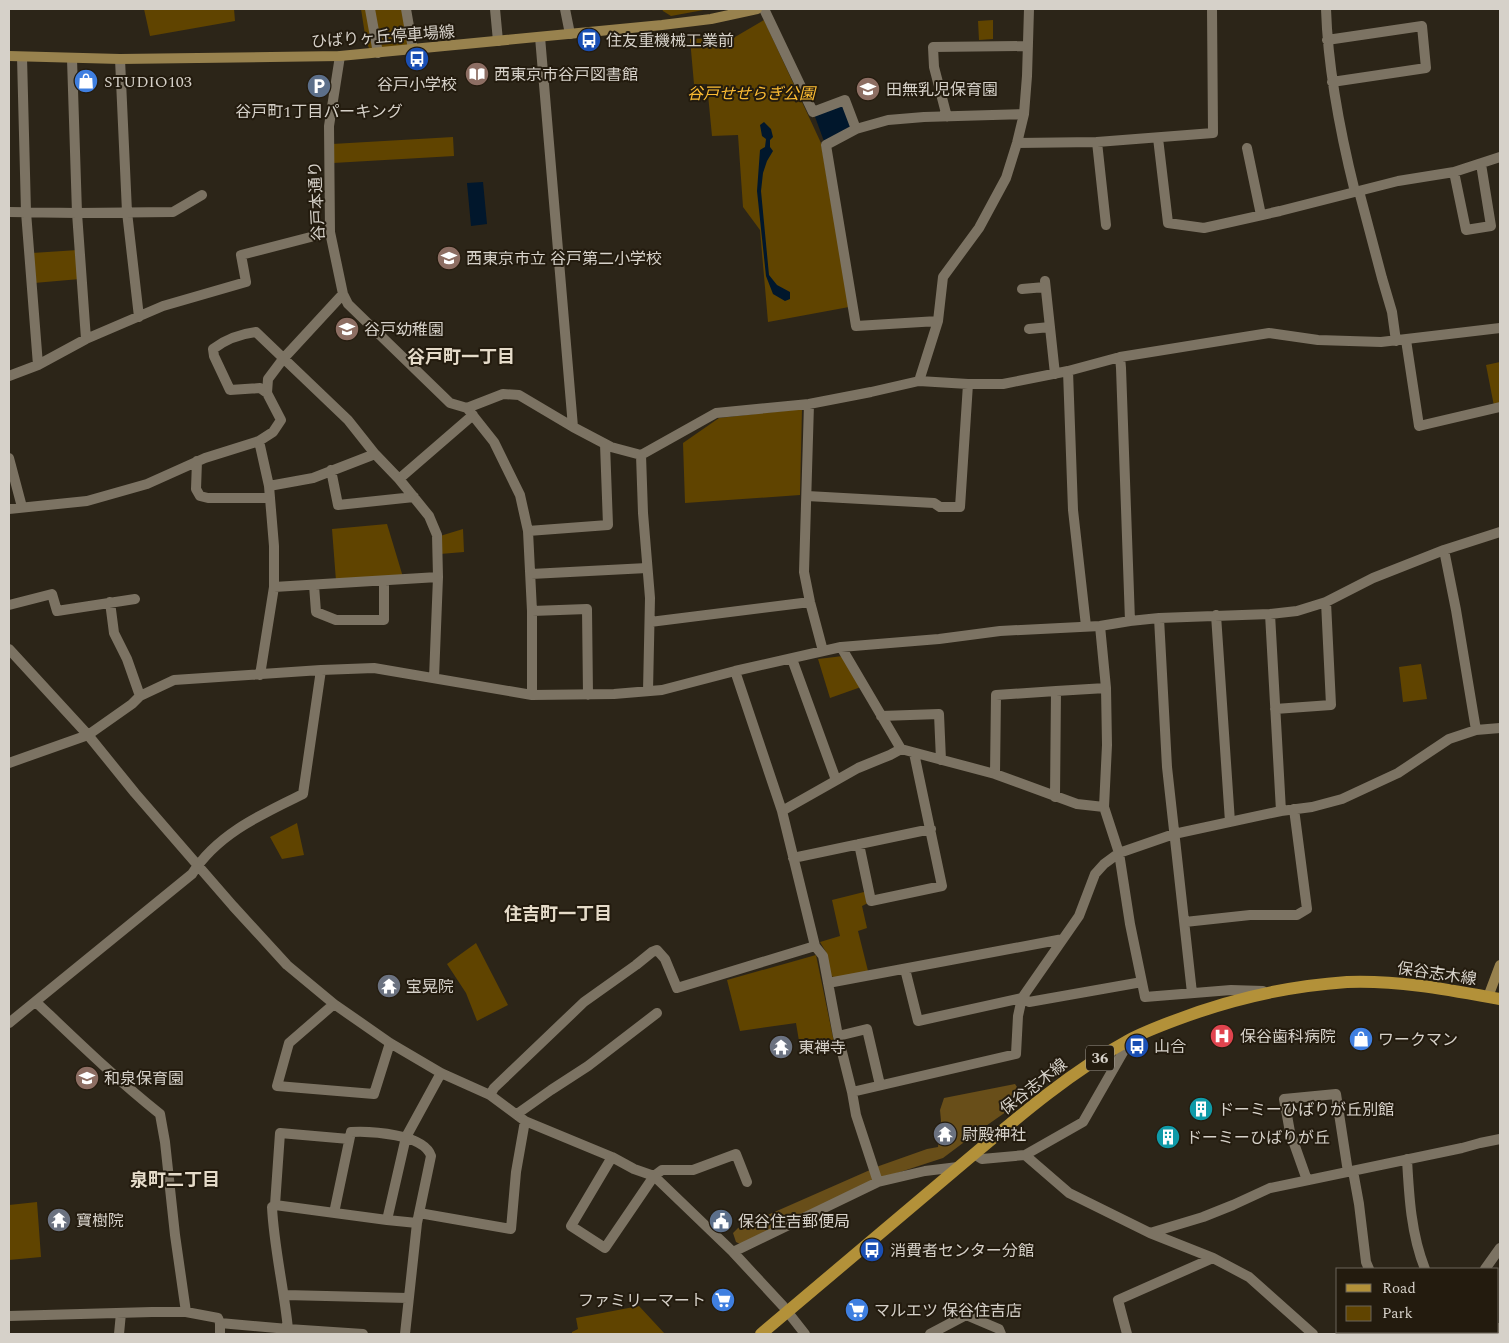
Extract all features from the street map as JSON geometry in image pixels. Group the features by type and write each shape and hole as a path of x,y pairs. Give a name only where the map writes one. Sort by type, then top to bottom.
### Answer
{"main road":[{"name":"ひばりヶ丘停車場線","path":"9,56 120,59 340,56 694,21 757,9"},
{"path":"1494,998 1500,965"},
{"name":"保谷志木線","path":"762,1334 958,1167 1062,1082 1131,1039 1205,1009 1247,997 1274,991 1348,982 1414,985 1494,998"}],"street":[{"path":"370,9 378,53"},
{"path":"406,9 413,49"},
{"path":"495,9 498,41"},
{"path":"565,9 570,34"},
{"path":"764,9 813,112 844,100 856,129"},
{"path":"919,381 938,321 943,277 979,228 1006,178 1017,143 1024,114 1027,76 1028,9"},
{"path":"1017,143 1097,142 1213,133 1212,9"},
{"path":"1326,9 1327,40 1332,82 1345,152 1401,340 1419,426 1500,407"},
{"path":"1327,40 1422,26 1426,68 1332,82"},
{"path":"540,37 573,427"},
{"path":"947,116 934,67 933,47 1028,46"},
{"name":"谷戸本通り","path":"340,56 329,126 330,232 343,294 348,304 450,403 470,412"},
{"path":"22,57 26,212 38,365"},
{"path":"72,59 77,213 86,339"},
{"path":"120,59 127,212 140,317"},
{"path":"938,321 856,326 826,145 856,129 888,120 1024,114"},
{"path":"1158,138 1168,223 1204,228 1398,181 1454,172 1500,157"},
{"path":"1097,142 1106,225"},
{"path":"1246,148 1261,215"},
{"path":"1454,172 1466,230 1491,226 1481,164"},
{"path":"9,212 173,212 202,195"},
{"path":"9,376 38,365 86,339 162,306 246,282 241,255 330,232"},
{"path":"1022,289 1045,284 1055,374"},
{"path":"267,393 268,379 283,359 343,294"},
{"path":"1029,329 1050,327"},
{"path":"399,479 470,412 503,394 519,395 611,448 641,456 716,413 809,404 919,381 1003,384 1068,372 1120,357 1269,333 1318,340 1381,342 1500,328"},
{"path":"9,509 92,500 147,484 197,461 259,441 273,432 281,420 267,393 260,388 230,390 214,356 214,349 220,344 241,334 256,332 348,420 429,516 437,536 438,578 434,678"},
{"path":"1120,357 1122,368 1130,621"},
{"path":"1068,372 1073,510 1086,626"},
{"path":"807,496 960,507 968,384"},
{"path":"809,404 804,572 823,652"},
{"path":"470,412 494,442 520,495 528,531 532,611 532,695"},
{"path":"259,441 269,486 274,546 274,587 260,675"},
{"path":"528,531 608,525 605,444"},
{"path":"269,486 312,478 375,454"},
{"path":"641,456 650,598 648,691"},
{"path":"9,458 22,507"},
{"path":"197,461 196,489 200,496 208,498 270,498"},
{"path":"331,470 338,505 414,496"},
{"path":"9,763 88,735 132,704 140,696 174,680 374,668 532,695 614,694 662,690 840,647 939,639 1000,631 1100,626 1159,618 1270,614 1297,611 1326,602 1373,578 1444,550 1500,532"},
{"path":"1444,550 1476,730"},
{"path":"531,574 647,568"},
{"path":"274,587 438,578"},
{"path":"314,585 316,612 336,620 384,620 384,581"},
{"path":"9,605 52,594 57,611 134,599"},
{"path":"110,602 114,633 127,659 140,696"},
{"path":"650,622 810,602"},
{"path":"1275,709 1330,705 1326,602"},
{"path":"532,611 587,609 588,695"},
{"path":"1270,614 1281,810"},
{"path":"1216,615 1230,822"},
{"path":"1159,618 1167,767 1192,993"},
{"path":"1100,626 1106,688 1107,745 1104,807 1119,853 1130,924 1146,997 1230,990 1274,991"},
{"path":"840,647 900,749 995,774 1076,804 1104,807"},
{"path":"9,649 88,735 197,865 287,965 334,1004 390,1043 441,1073 490,1095 521,1118 612,1157 634,1169 654,1176 733,1252 788,1312 805,1334"},
{"path":"792,659 836,780"},
{"path":"9,1024 192,874 197,865 218,844 251,820 302,794 321,670"},
{"path":"735,671 782,811 815,946 823,956 838,1036 856,1115 878,1182"},
{"path":"995,774 996,695 1106,688"},
{"path":"1055,796 1056,691"},
{"path":"881,716 939,714 941,760"},
{"path":"852,1092 1016,1054 1018,1016 1022,998 1079,916 1095,874 1104,864 1119,853 1174,834 1281,810 1312,807 1342,799 1398,773 1449,739 1476,730 1500,728"},
{"path":"782,811 858,768 900,749"},
{"path":"859,844 871,902 942,886 914,753"},
{"path":"1185,922 1250,915 1297,915 1307,909 1294,809"},
{"path":"793,858 931,829"},
{"path":"828,983 1063,939"},
{"path":"490,1095 494,1088 584,1002 652,952 657,950 665,958 677,988 815,946"},
{"path":"905,969 918,1021 1022,998 1029,1002 1142,982"},
{"path":"36,1002 103,1065 160,1114 186,1312"},
{"path":"334,1004 288,1043 278,1086 374,1094 390,1043"},
{"path":"275,1205 386,1220 418,1218 510,1229 521,1118 551,1090 588,1066 657,1013"},
{"path":"838,1036 867,1029 880,1085"},
{"path":"974,1154 982,1158 1025,1155 1084,1122 1131,1039"},
{"path":"386,1220 406,1137 441,1073"},
{"path":"1307,1180 1290,1132 1284,1098 1336,1094 1350,1171 1359,1204 1366,1262 1369,1268"},
{"path":"334,1213 351,1132 406,1137 418,1142 430,1152 431,1156 418,1218 405,1334"},
{"path":"288,1329 285,1295 273,1228 272,1207 275,1205 280,1133 349,1139"},
{"path":"1150,1234 1203,1217 1270,1188 1500,1139"},
{"path":"612,1157 571,1226 605,1248 654,1176 662,1170 693,1170 736,1154 747,1182"},
{"path":"1025,1155 1069,1193 1150,1234 1213,1258 1249,1277 1313,1334"},
{"path":"1407,1159 1410,1209 1425,1268"},
{"path":"733,1252 878,1182 925,1171 958,1167"},
{"path":"1486,1268 1500,1248"},
{"path":"1127,1334 1118,1300 1213,1258"},
{"path":"285,1295 408,1298"},
{"path":"9,1316 186,1312 218,1318 220,1334"},
{"path":"119,1334 121,1313"},
{"path":"930,1334 966,1315 999,1329 1001,1334"},
{"path":"220,1323 362,1334"}],"green space":[{"path":"144,9 234,9 235,21 150,36"},
{"path":"361,9 406,9 413,49 371,53 366,41"},
{"path":"662,9 709,9 671,16"},
{"name":"谷戸せせらぎ公園","path":"764,20 821,143 849,307 768,322 760,230 743,207 738,135 712,136 707,84 694,84 690,39 735,37"},
{"path":"993,20 993,39 979,40 978,21"},
{"path":"453,137 454,156 333,163 332,144"},
{"path":"78,250 80,279 34,283 32,253"},
{"path":"1500,362 1500,405 1494,406 1486,365"},
{"path":"802,409 800,495 685,503 683,443 719,418"},
{"path":"387,524 403,577 336,581 332,529"},
{"path":"463,529 464,552 440,554 440,536"},
{"path":"843,656 861,687 830,698 818,659"},
{"path":"1421,664 1427,699 1403,702 1399,667"},
{"path":"297,823 304,855 282,859 270,837"},
{"path":"868,891 870,902 862,906 867,928 858,931 868,971 835,978 830,975 826,952 820,942 840,936 832,900"},
{"path":"476,943 508,1005 477,1021 466,993 447,964"},
{"path":"816,955 835,1047 801,1053 796,1023 740,1031 727,980"},
{"path":"37,1202 41,1257 9,1260 9,1205"},
{"path":"639,1306 665,1334 572,1334 572,1332 578,1329 576,1318"}],"shaded area":[{"path":"1015,1084 1020,1102 943,1158 891,1175 740,1244 736,1242 733,1233 738,1228 879,1166 938,1147 941,1121 940,1110 944,1098"}],"water":[{"path":"843,102 852,128 825,144 814,114"},
{"path":"764,122 771,129 773,137 770,140 770,147 773,151 763,173 761,191 769,275 777,285 790,292 790,299 785,301 773,294 766,276 757,191 760,150 765,147 766,139 762,136 760,125"},
{"path":"483,182 487,224 471,226 467,183"}],"place":[{"name":"住友重機械工業前","path":"589,40"},
{"name":"谷戸小学校","path":"417,59"},
{"name":"西東京市谷戸図書館","path":"477,74"},
{"name":"STUDIO103","path":"86,81"},
{"name":"谷戸町1丁目パーキング","path":"319,86"},
{"name":"田無乳児保育園","path":"868,89"},
{"name":"西東京市立 谷戸第二小学校","path":"449,258"},
{"name":"谷戸幼稚園","path":"347,329"},
{"name":"宝晃院","path":"389,986"},
{"name":"保谷歯科病院","path":"1222,1036"},
{"name":"ワークマン","path":"1361,1039"},
{"name":"山合","path":"1137,1046"},
{"name":"東禅寺","path":"781,1047"},
{"name":"和泉保育園","path":"87,1078"},
{"name":"ドーミーひばりが丘別館","path":"1201,1109"},
{"name":"尉殿神社","path":"945,1134"},
{"name":"ドーミーひばりが丘","path":"1168,1137"},
{"name":"寶樹院","path":"59,1220"},
{"name":"保谷住吉郵便局","path":"721,1221"},
{"name":"消費者センター分館","path":"872,1250"},
{"name":"ファミリーマート","path":"723,1300"},
{"name":"マルエツ 保谷住吉店","path":"857,1310"}],"district":[{"name":"谷戸町一丁目","path":"461,357"},
{"name":"住吉町一丁目","path":"558,914"},
{"name":"泉町二丁目","path":"175,1180"}]}
